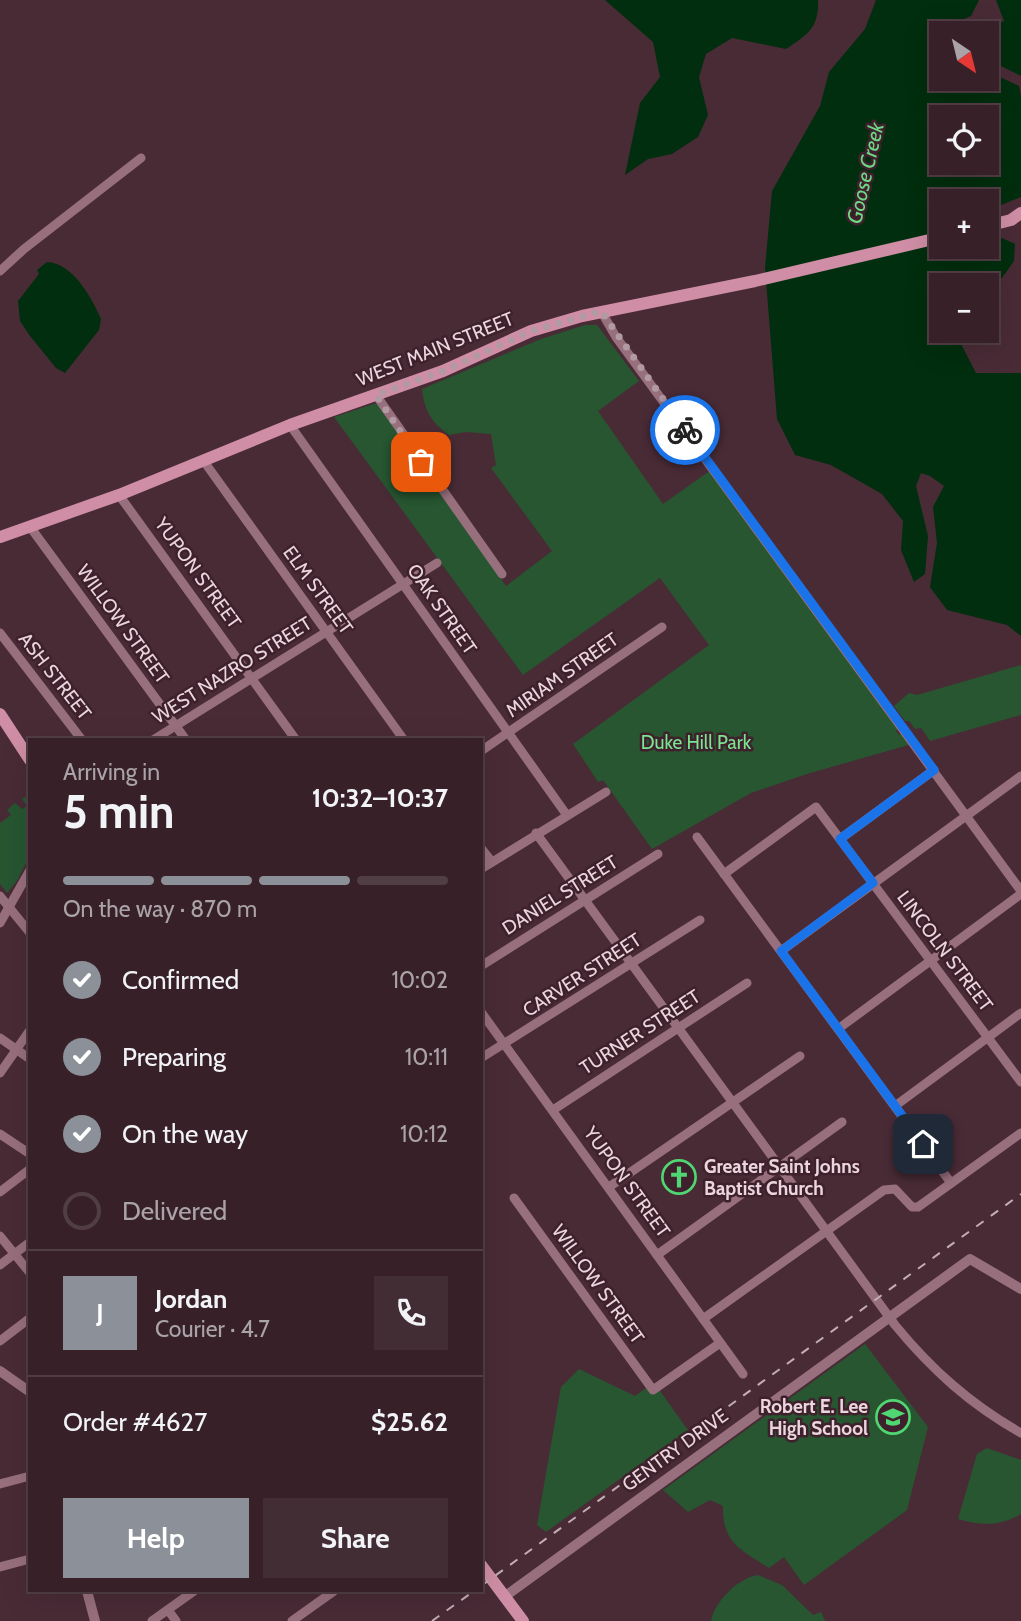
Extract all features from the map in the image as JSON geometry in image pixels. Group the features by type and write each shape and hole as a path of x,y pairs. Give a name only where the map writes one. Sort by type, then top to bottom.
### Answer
{"main road":[{"path":"999,223 1018,218"},
{"name":"WEST MAIN STREET","path":"0,537 119,495 290,425 443,371 531,331 601,311 755,281 929,240"},
{"path":"0,714 28,757"},
{"path":"483,1568 523,1621"}],"street":[{"path":"0,271 23,249 141,158"},
{"path":"601,311 648,380 968,815 1021,892 838,1029"},
{"path":"376,395 502,574"},
{"name":"OAK STREET","path":"290,425 566,814"},
{"name":"ELM STREET","path":"203,460 403,738"},
{"name":"YUPON STREET","path":"119,495 295,738"},
{"name":"WILLOW STREET","path":"31,528 185,738"},
{"name":"WEST NAZRO STREET","path":"156,738 437,564"},
{"name":"MIRIAM STREET","path":"483,750 662,626"},
{"name":"ASH STREET","path":"0,633 80,738"},
{"path":"840,839 934,770"},
{"path":"781,951 1021,776"},
{"path":"483,868 566,814 606,792"},
{"name":"LINCOLN STREET","path":"724,874 816,807 1021,1082"},
{"path":"537,833 888,1317 949,1384 970,1402 1021,1433"},
{"path":"697,837 951,1183"},
{"path":"483,851 492,862"},
{"name":"DANIEL STREET","path":"483,965 658,854"},
{"path":"0,923 28,874"},
{"path":"0,896 28,930"},
{"name":"CARVER STREET","path":"483,1057 700,920"},
{"name":"TURNER STREET","path":"553,1110 747,983"},
{"path":"895,1106 1021,1013"},
{"name":"YUPON STREET","path":"483,1015 743,1374"},
{"path":"0,1073 28,1033"},
{"path":"0,1038 28,1058"},
{"path":"609,1187 800,1056"},
{"path":"657,1255 842,1122"},
{"path":"703,1318 888,1188 902,1195 916,1208 1021,1133"},
{"path":"0,1134 28,1153"},
{"path":"0,1192 28,1171"},
{"name":"WILLOW STREET","path":"514,1198 653,1390 720,1343"},
{"path":"0,1236 28,1271"},
{"path":"0,1265 28,1244"},
{"name":"GENTRY DRIVE","path":"503,1597 970,1259 1021,1289"},
{"path":"0,1341 28,1320"},
{"path":"0,1372 28,1390"},
{"path":"0,1484 28,1477"},
{"path":"0,1567 28,1560"},
{"path":"87,1592 95,1621"},
{"path":"152,1621 193,1592"},
{"path":"292,1621 333,1592"},
{"path":"168,1610 176,1621"}],"green space":[{"name":"Duke Hill Park","path":"585,325 597,325 639,381 598,411 663,504 711,470 899,729 896,731 899,735 902,733 912,744 751,793 652,849 603,780 598,782 573,744 709,645 660,578 523,675 334,417 377,403 506,586 552,551 491,468 496,465 491,434 466,432 449,435 430,415 422,389 541,339"},
{"path":"1021,665 1021,715 930,741 921,728 915,729 909,721 905,721 894,706 909,693 917,695"},
{"path":"28,794 28,859 17,881 7,893 0,884 0,823 11,815 7,810 15,803 22,809 27,806 22,799"},
{"path":"865,1344 928,1427 907,1510 804,1585 784,1557 769,1568 735,1544 726,1529 723,1506 710,1500 688,1512 663,1490"},
{"path":"579,1369 635,1396 646,1388 660,1391 688,1430 546,1532 537,1525 561,1387"},
{"path":"987,1448 1021,1460 1021,1514 990,1524 958,1519 977,1454"},
{"path":"758,1575 782,1585 813,1615 821,1612 825,1621 711,1621 717,1606 728,1592 750,1577"}],"water":[{"path":"605,0 818,0 818,10 811,29 786,49 732,38 706,54 699,77 708,115 698,137 672,154 648,159 625,175 640,103 660,77 653,42"},
{"name":"Goose Creek","path":"876,0 979,0 971,16 959,21 929,21 929,91 999,91 999,77 1019,86 1021,197 999,205 999,189 929,189 929,259 999,259 999,239 1002,238 1015,244 1014,261 999,282 999,273 929,273 929,343 963,343 976,373 1021,373 1021,636 1007,625 947,610 930,587 937,543 933,507 944,486 921,473 916,486 928,536 925,574 914,582 901,550 903,521 882,494 831,465 795,455 777,419 765,268 772,191 820,106 829,72 865,29"},
{"path":"996,0 1021,0 1021,76 999,65 999,23 1004,21"},
{"path":"47,262 65,268 73,275 87,292 101,319 99,330 65,373 56,368 20,321 18,301 39,274 37,270"}],"railway":[{"path":"483,1585 1021,1194"},
{"path":"432,1621 473,1592"}],"way so far":[{"path":"421,462 376,395 443,371 531,331 601,311 604,319 685,430"}],"place":[{"name":"Greater Saint Johns Baptist Church","path":"679,1177"},
{"name":"Robert E. Lee High School","path":"893,1417"}],"route":[{"path":"685,430 934,770 840,839 873,883 781,951 923,1144"}]}
